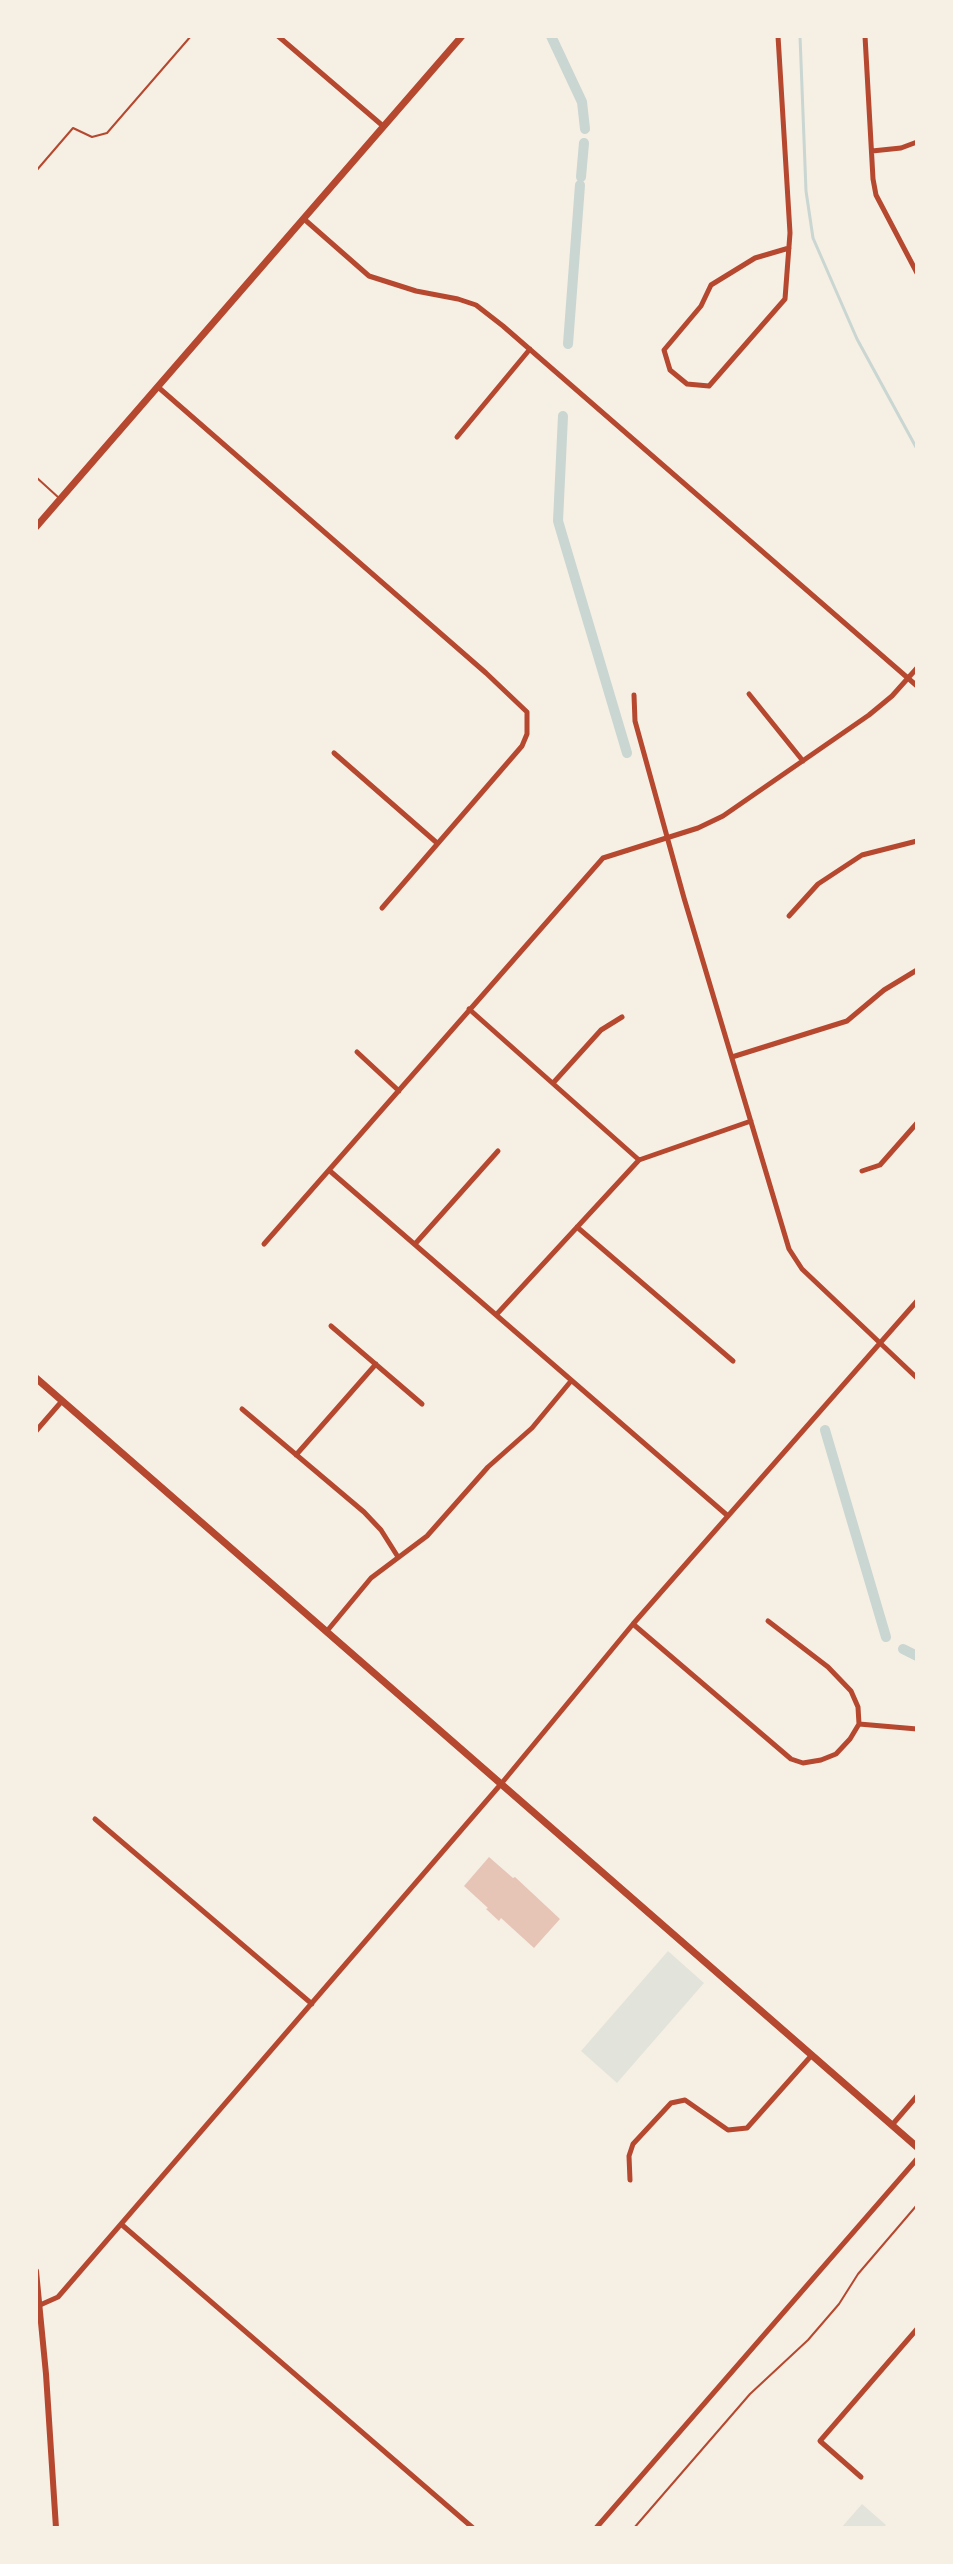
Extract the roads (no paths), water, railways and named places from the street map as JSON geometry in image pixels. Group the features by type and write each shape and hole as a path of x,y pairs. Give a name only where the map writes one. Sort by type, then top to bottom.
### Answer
{"main road":[{"path":"36,527 462,36"},
{"path":"36,1378 917,2147"}],"street":[{"path":"278,36 383,126"},
{"path":"778,36 790,233 789,248 785,299 709,386 687,384 670,370 664,350 701,306 711,285 755,258 789,248"},
{"path":"865,36 876,195 917,273"},
{"path":"872,151 901,148 917,142"},
{"path":"304,219 369,276 476,305 917,686"},
{"path":"457,437 530,349"},
{"path":"158,387 523,706 529,722 522,746 382,908"},
{"path":"264,1244 603,858 668,838 723,816 869,715 892,696 917,668"},
{"path":"749,694 803,761"},
{"path":"634,695 635,721 789,1249 802,1269 917,1378"},
{"path":"334,753 437,843"},
{"path":"789,916 818,884 862,855 917,841"},
{"path":"732,1057 847,1021 884,990 917,970"},
{"path":"469,1009 639,1160"},
{"path":"554,1082 601,1030 622,1017"},
{"path":"357,1052 399,1091"},
{"path":"496,1315 639,1160 751,1121"},
{"path":"862,1171 880,1165 917,1123"},
{"path":"415,1244 498,1151"},
{"path":"330,1171 728,1516"},
{"path":"577,1227 733,1361"},
{"path":"40,2305 58,2297 501,1784 633,1624 917,1301"},
{"path":"331,1326 422,1404"},
{"path":"296,1455 376,1364"},
{"path":"327,1631 371,1578 427,1536 488,1467 532,1428 571,1381"},
{"path":"36,1431 62,1401"},
{"path":"242,1409 364,1512 381,1530 398,1557"},
{"path":"633,1624 791,1759 803,1763 836,1754 859,1724 858,1707 851,1691 828,1667 768,1621"},
{"path":"859,1724 917,1729"},
{"path":"95,1819 312,2004"},
{"path":"630,2180 629,2156 633,2144 671,2103 685,2100 728,2130 747,2128 811,2056"},
{"path":"892,2125 917,2096"},
{"path":"596,2528 917,2159"},
{"path":"121,2224 473,2528"},
{"path":"36,2271 56,2528"},
{"path":"861,2477 820,2441 917,2329"}],"lane":[{"path":"36,171 73,128 92,137 107,133 191,36"},
{"path":"36,477 61,499"}],"waterway":[{"path":"551,36 582,102 585,129"},
{"path":"800,36 806,191 813,238 857,339 917,449"},
{"path":"581,177 584,143"},
{"path":"568,344 580,185"},
{"path":"563,416 558,521 627,753"},
{"path":"825,1430 886,1637"},
{"path":"903,1649 917,1656"}]}
